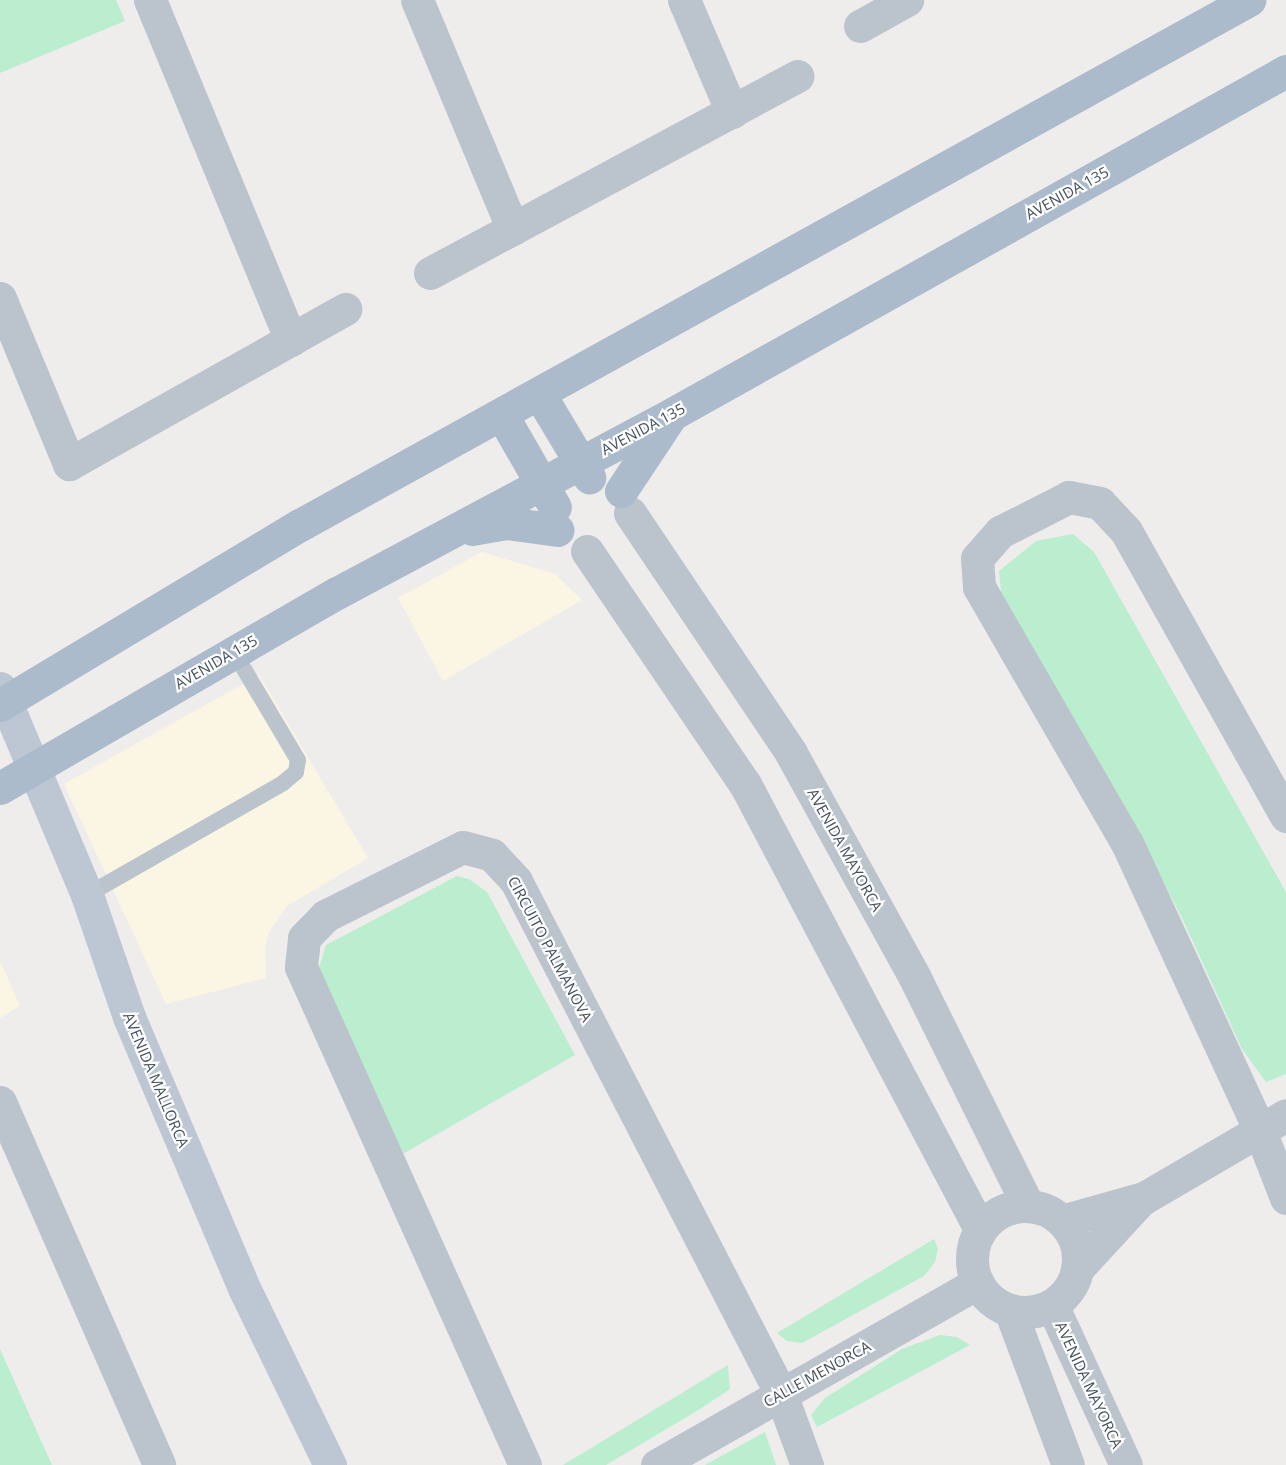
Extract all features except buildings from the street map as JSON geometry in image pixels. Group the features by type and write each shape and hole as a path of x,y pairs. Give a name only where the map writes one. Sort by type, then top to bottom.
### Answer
{"main road":[{"path":"2,698 300,525 540,395 1250,0"},
{"name":"AVENIDA 135","path":"0,788 234,652 452,532 552,507 585,470 674,413 1286,71"},
{"path":"540,395 585,470"},
{"path":"626,502 674,413"},
{"path":"452,532 506,523 552,507 502,416"},
{"name":"AVENIDA MALLORCA","path":"2,698 87,896 129,1017 245,1290 330,1465"}],"street":[{"path":"150,0 291,340"},
{"path":"417,0 513,229"},
{"path":"684,0 732,112"},
{"path":"860,26 907,0"},
{"path":"430,273 798,76"},
{"path":"0,298 69,464 345,309"},
{"path":"552,507 575,548 587,551 600,550 617,542 628,526 626,502 602,478 585,470"},
{"path":"1286,816 1126,531 1100,503 1069,497 1000,532 977,558 979,587 1127,843 1273,1123 1286,1198"},
{"name":"AVENIDA MAYORCA","path":"626,502 791,753 915,978 1028,1206"},
{"path":"587,551 745,784 980,1229"},
{"name":"CIRCUITO PALMANOVA","path":"525,1465 301,967 304,938 325,916 463,847 492,855 516,881 781,1394 807,1465"},
{"path":"0,1102 159,1465"},
{"path":"1062,1221 1144,1198 1273,1123"},
{"path":"1077,1269 1076,1243 1062,1221 1046,1210 1028,1206 1002,1212 980,1229 972,1256 978,1284 991,1300 1010,1310 1032,1312 1052,1305 1064,1296 1077,1269 1144,1198"},
{"name":"CALLE MENORCA","path":"657,1465 978,1284"},
{"name":"AVENIDA MAYORCA","path":"1052,1305 1126,1465"},
{"path":"1010,1310 1068,1465"}],"lane":[{"path":"87,896 283,783 296,772 298,760 234,652"}],"shaded area":[{"path":"482,552 555,574 582,600 443,681 398,598"},
{"path":"259,675 368,858 287,906 269,932 265,948 266,978 166,1004 64,784"},
{"path":"0,961 20,1006 0,1018"}],"green space":[{"path":"0,0 116,0 125,21 0,73"},
{"path":"1073,534 1094,552 1286,892 1286,1074 1266,1082 1242,1049 1183,920 1121,801 1002,602 999,571 1036,541"},
{"path":"457,876 469,879 487,892 575,1055 401,1155 318,971 326,945"},
{"path":"934,1239 938,1249 935,1262 924,1276 802,1343 787,1341 777,1333"},
{"path":"940,1335 957,1337 970,1345 817,1427 811,1415 825,1398 902,1349"},
{"path":"0,1349 52,1465 0,1465"},
{"path":"728,1365 730,1389 700,1409 606,1465 563,1465"},
{"path":"765,1432 776,1465 705,1465"}]}
